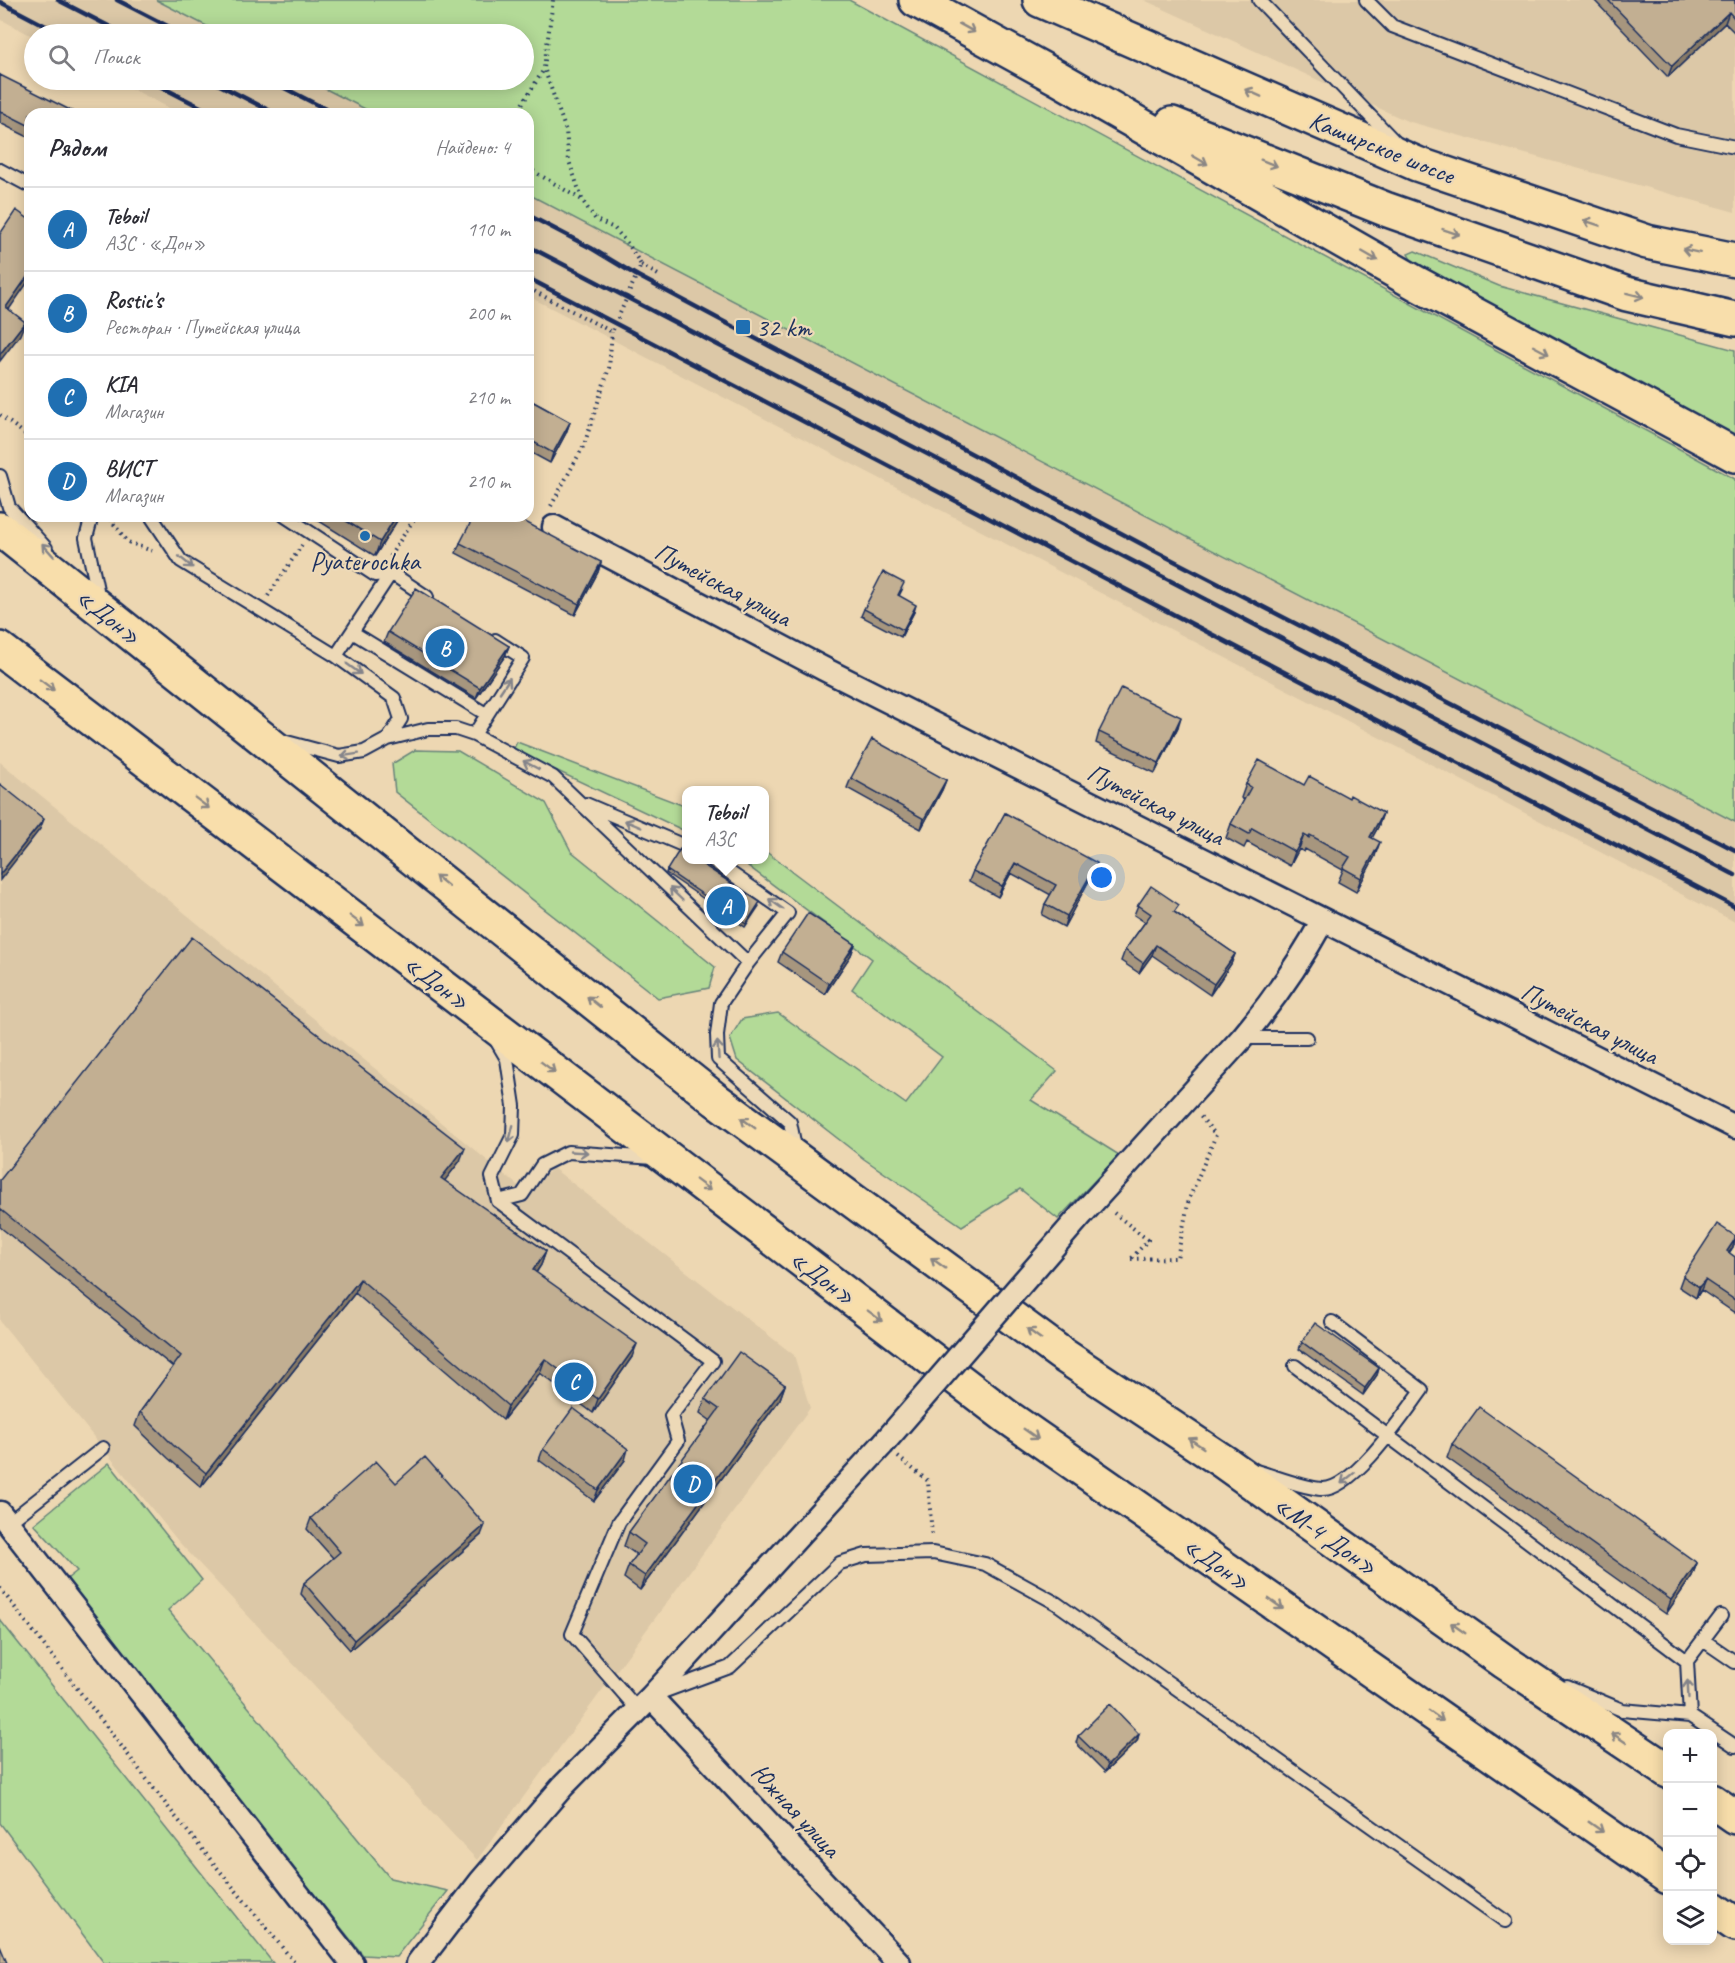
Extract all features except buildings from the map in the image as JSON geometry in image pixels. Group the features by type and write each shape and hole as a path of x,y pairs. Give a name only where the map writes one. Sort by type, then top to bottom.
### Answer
{"main road":[{"path":"916,0 1059,78 1416,283 1735,455"},
{"name":"Каширское шоссе","path":"1040,0 1417,164 1647,242 1735,260"},
{"path":"1059,78 1385,209 1627,294 1735,319"},
{"name":"«Дон»","path":"0,529 716,1100 985,1298"},
{"name":"«Дон»","path":"0,649 1006,1416 1663,1874"},
{"name":"«М-4 Дон»","path":"985,1298 1060,1353 1224,1461 1505,1662 1663,1768"},
{"path":"1717,1805 1735,1817"},
{"path":"1717,1911 1735,1924"}],"street":[{"name":"Путейская улица","path":"554,527 824,669 1735,1127"},
{"path":"418,1963 481,1881 550,1801 890,1451 1082,1214 1265,1010 1306,952 1323,920"},
{"path":"4,1518 352,1963"},
{"name":"Южная улица","path":"644,1703 899,1963"}],"lane":[{"path":"1259,0 1417,164"},
{"path":"1366,0 1392,26 1676,135 1735,147"},
{"path":"0,170 24,183"},
{"path":"0,476 9,507 101,609"},
{"path":"90,522 86,538 101,609"},
{"path":"155,522 181,561 336,656 394,698 401,719 388,739"},
{"path":"294,522 375,575 388,567"},
{"path":"388,567 438,604"},
{"path":"336,656 388,567"},
{"path":"352,632 486,714"},
{"path":"474,735 523,658 486,634"},
{"path":"258,735 339,756 364,753 388,739 428,729 456,729 474,735 553,777 748,963"},
{"path":"579,802 682,845"},
{"path":"718,864 788,913 748,963 721,1004 717,1035 718,1059 790,1122 797,1159"},
{"path":"485,1019 507,1059 514,1106 513,1135 492,1178 498,1201 713,1361 671,1416 678,1441 619,1522 572,1634 644,1703 730,1667 840,1563 866,1555 933,1553 985,1564 1056,1603 1504,1921"},
{"path":"1242,1038 1307,1038"},
{"path":"498,1201 522,1195 542,1165 568,1152 669,1160"},
{"path":"1224,1461 1324,1490 1340,1485 1352,1477 1388,1436 1422,1390 1332,1323"},
{"path":"1295,1366 1687,1661"},
{"path":"4,1518 103,1448"},
{"path":"1690,1716 1687,1661 1721,1616"},
{"path":"1703,1640 1735,1662"},
{"path":"1505,1662 1622,1710 1690,1716 1735,1746"}],"path":[{"path":"534,84 544,68 553,0"},
{"path":"544,68 566,131 569,161 582,200 596,220 614,228 629,245 641,265 660,276"},
{"path":"520,108 531,90"},
{"path":"534,172 582,200"},
{"path":"554,527 550,507 584,445 609,368 612,332 641,265"},
{"path":"534,291 612,332"},
{"path":"0,415 24,433"},
{"path":"113,522 128,542 181,561"},
{"path":"388,567 413,522"},
{"path":"259,609 310,532"},
{"path":"1108,1209 1148,1240 1131,1259 1177,1258 1190,1198 1216,1136 1187,1098"},
{"path":"890,1451 928,1481 933,1553"},
{"path":"0,1588 176,1816 295,1963"}],"shaded area":[{"path":"0,0 156,0 203,24 24,24 24,32 0,19"},
{"path":"1144,0 1735,0 1735,212 1407,121"},
{"path":"134,90 328,90 363,108 169,108"},
{"path":"534,197 1735,822 1735,922 534,299"},
{"path":"0,762 527,1193 553,1168 794,1355 810,1408 477,1860 178,1541 0,1321"}],"green space":[{"path":"156,0 849,0 1735,479 1735,822 534,197 534,108 363,108 328,90 534,90 534,24 203,24"},
{"path":"1415,251 1499,286 1735,350 1735,437 1412,261 1408,254"},
{"path":"517,742 682,805 682,830 513,750"},
{"path":"415,750 458,751 546,803 571,851 715,967 709,988 658,998 395,792 392,764"},
{"path":"769,854 1057,1071 1031,1100 1119,1155 1058,1219 1020,1189 962,1226 864,1159 737,1060 730,1038 742,1019 778,1013 906,1104 942,1057 852,989 872,959 745,864 769,864"},
{"path":"109,1463 202,1580 168,1610 390,1878 448,1891 396,1957 363,1955 63,1582 77,1571 34,1524"},
{"path":"0,1620 273,1963 104,1963 0,1823"}],"railway":[{"path":"58,0 105,24"},
{"path":"117,0 164,24"},
{"path":"0,2 42,24"},
{"path":"167,90 202,108"},
{"path":"229,90 264,108"},
{"path":"288,90 323,108"},
{"path":"534,218 636,275 1151,549 1735,850"},
{"path":"534,249 1735,875"},
{"path":"534,281 1735,907"}],"place":[{"name":"32 km","path":"743,327"},
{"name":"Pyaterochka","path":"365,536"},
{"name":"Rostic's","path":"445,648"},
{"name":"Teboil","path":"726,906"},
{"name":"KIA","path":"574,1382"},
{"name":"ВИСТ","path":"693,1484"}]}
